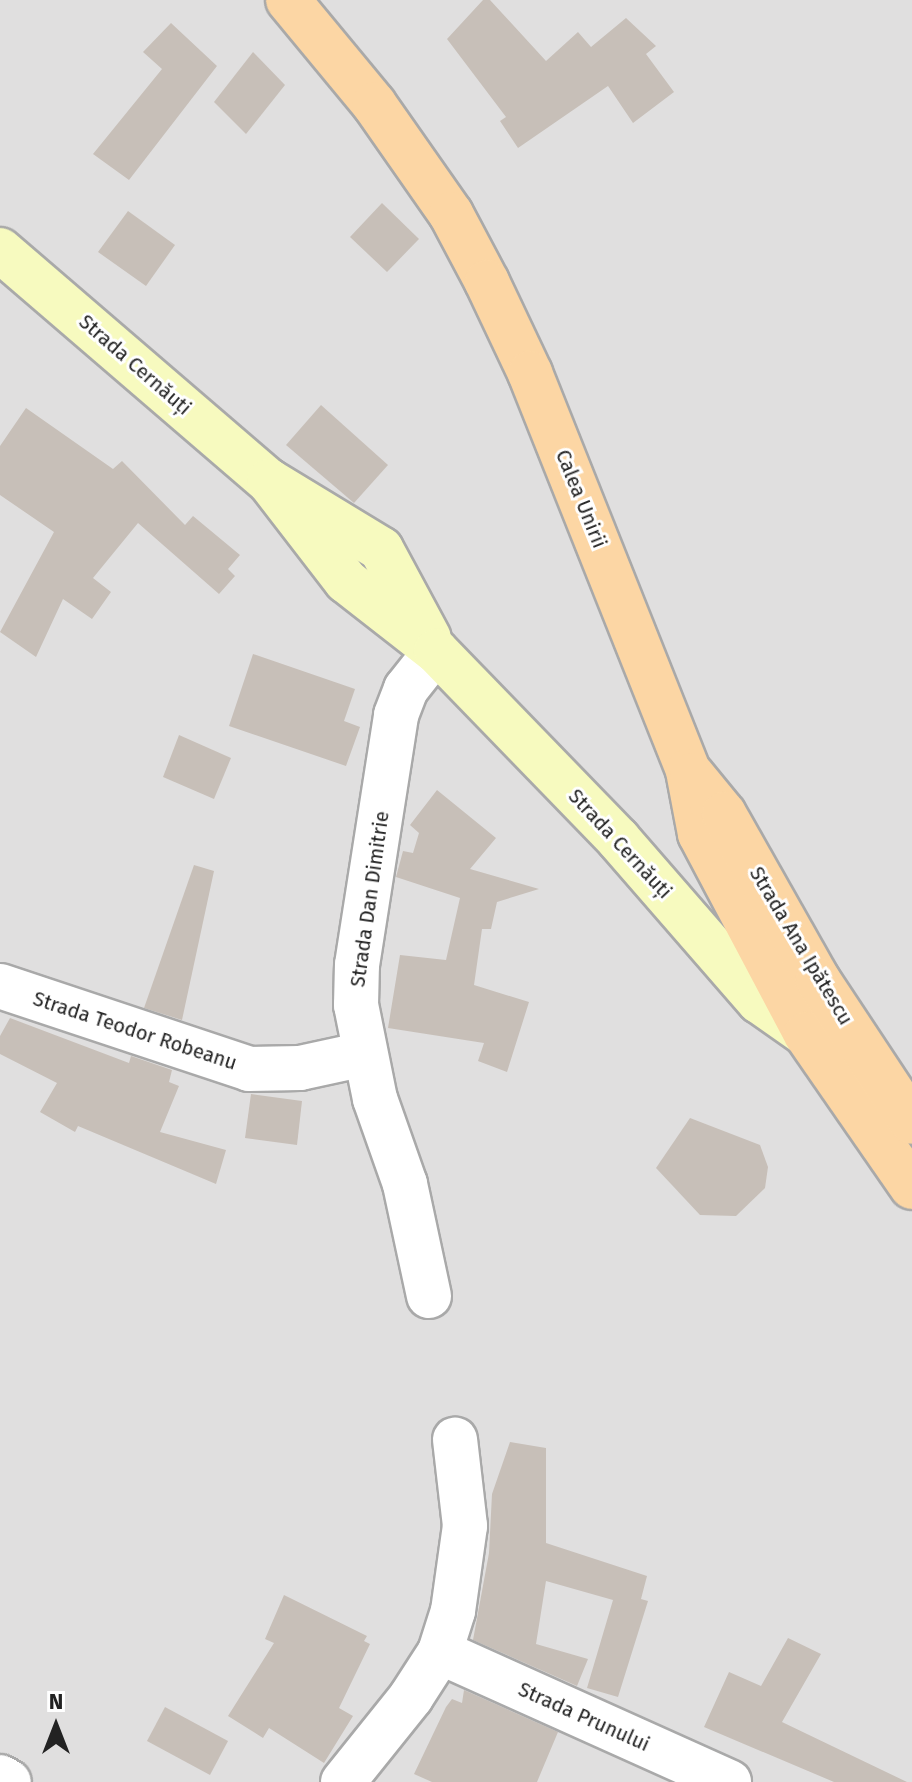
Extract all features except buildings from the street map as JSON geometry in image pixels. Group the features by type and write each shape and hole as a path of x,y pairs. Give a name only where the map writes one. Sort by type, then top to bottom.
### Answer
{"main road":[{"name":"Calea Unirii","path":"288,0 374,104 451,214 487,282 536,388 688,771 700,834 806,1034"},
{"name":"Strada Ana Ipătescu","path":"688,771 724,814 818,980 912,1122"},
{"name":"Strada Ana Ipătescu","path":"806,1034 912,1187"}],"street":[{"name":"Strada Cernăuți","path":"0,250 269,481 381,549 436,651 618,839 759,1001 806,1034"},
{"name":"Strada Dan Dimitrie","path":"429,1296 405,1184 375,1099 356,1005 357,965 396,715 406,689 436,651"},
{"name":"Strada Teodor Robeanu","path":"0,986 249,1069 300,1068 365,1054"},
{"path":"343,1782 411,1697 440,1652 453,1611 465,1526 455,1440"},
{"name":"Strada Prunului","path":"440,1652 729,1782"},
{"path":"0,1777 9,1782"}],"shaded area":[{"path":"0,0 912,0 912,1782 0,1782"}]}
